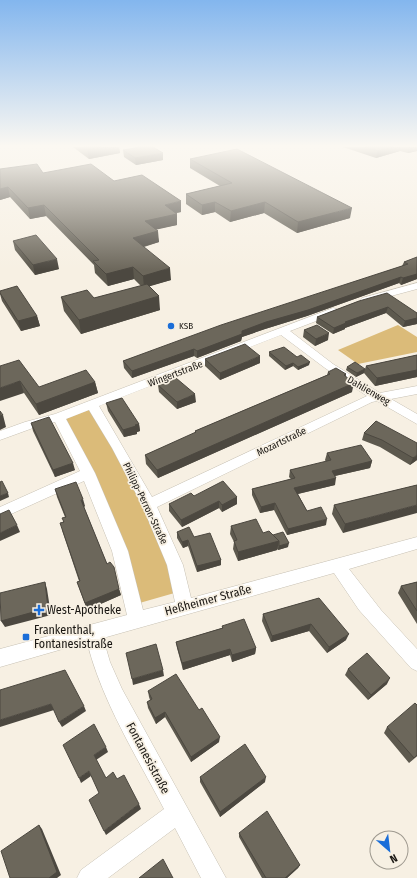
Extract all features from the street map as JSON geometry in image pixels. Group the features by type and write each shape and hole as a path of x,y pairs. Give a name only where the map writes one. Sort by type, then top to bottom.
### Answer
{"street":[{"path":"354,303 417,286"},
{"name":"Wingertstraße","path":"0,436 29,425 59,418 341,308"},
{"name":"Dahlienweg","path":"283,331 329,366 367,391 380,397 417,420"},
{"name":"Mozartstraße","path":"149,505 359,403 380,397 417,390"},
{"name":"Philipp-Perron-Straße","path":"92,405 118,448 149,505 175,565 185,607"},
{"path":"59,418 88,473 120,551 137,620"},
{"path":"0,513 88,473"},
{"name":"Heßheimer Straße","path":"0,658 417,543"},
{"path":"338,566 353,590 372,614 417,662"},
{"name":"Fontanesistraße","path":"93,632 101,662 116,696 214,878"},
{"path":"89,878 178,812"}],"shaded area":[{"path":"398,325 417,337 417,352 358,364 338,350"},
{"path":"91,408 144,503 178,592 136,604 63,419"}],"building":[{"path":"9,188 161,188 181,201 165,205 177,214 145,221 158,231 133,238 170,268 143,276 133,267 106,274 93,261 99,260 44,205 28,208"},
{"path":"211,188 313,188 352,208 298,222 265,202 231,211 215,202 202,205 186,194"},
{"path":"36,235 57,259 33,265 13,241"},
{"path":"417,257 417,274 403,278 401,277 308,310 266,322 242,331 242,334 197,351 194,349 132,371 123,361 221,325 408,264 404,262"},
{"path":"147,284 159,296 79,320 61,297 87,290 94,298"},
{"path":"17,286 37,316 18,321 0,293 0,291"},
{"path":"387,293 417,313 417,318 405,321 388,307 345,322 346,323 334,328 317,317 359,301"},
{"path":"317,325 329,333 316,339 304,330"},
{"path":"245,344 260,356 220,373 205,359"},
{"path":"284,347 297,357 301,355 310,362 298,367 293,363 286,366 269,352"},
{"path":"417,355 417,370 377,378 366,366"},
{"path":"19,360 39,387 86,370 95,382 36,404 20,381 0,388 0,366"},
{"path":"355,362 365,369 357,373 347,367"},
{"path":"336,368 346,374 344,375 354,383 157,470 145,455 196,432 195,431 330,374 328,372"},
{"path":"176,378 195,394 177,402 158,385"},
{"path":"122,398 139,424 123,430 106,403"},
{"path":"49,417 73,463 53,470 31,423"},
{"path":"376,421 417,443 417,455 413,458 382,440 364,433"},
{"path":"361,445 372,461 332,471 336,478 294,488 307,511 321,507 327,519 288,529 275,503 261,507 252,489 295,478 290,470 331,460 327,453"},
{"path":"2,481 8,493 0,496 0,482"},
{"path":"223,481 237,497 222,505 219,501 181,520 169,504 191,493 194,496"},
{"path":"76,482 83,499 81,500 107,564 110,562 114,567 119,589 85,603 77,582 80,581 60,523 64,522 62,518 66,517 55,489"},
{"path":"417,485 417,505 345,524 334,505"},
{"path":"9,510 17,525 0,533 0,514"},
{"path":"256,519 263,533 269,531 279,541 238,552 234,541 237,540 231,526"},
{"path":"189,527 194,537 210,533 221,560 197,566 188,540 182,542 177,532"},
{"path":"283,532 289,543 279,546 279,541 273,535"},
{"path":"45,582 48,608 1,621 0,593"},
{"path":"417,582 417,611 401,586"},
{"path":"319,598 349,634 329,647 311,624 272,636 263,614"},
{"path":"244,619 256,648 232,655 230,649 182,663 176,642 223,628 222,626"},
{"path":"156,644 163,670 132,679 126,653"},
{"path":"367,653 390,678 371,695 348,669"},
{"path":"65,670 84,706 59,722 51,704 0,720 0,690"},
{"path":"176,674 199,710 202,708 220,737 191,757 165,712 155,718 147,702 152,699 148,691"},
{"path":"415,703 417,705 417,755 414,758 387,727"},
{"path":"94,724 106,747 94,755 106,778 113,772 117,779 124,775 139,804 104,831 89,800 99,793 89,771 79,778 63,745"},
{"path":"245,744 266,777 220,812 200,777"},
{"path":"267,811 300,865 285,878 266,878 239,833"},
{"path":"39,825 57,872 49,878 10,878 1,851"},
{"path":"163,859 173,878 139,878"}],"place":[{"name":"KSB","path":"171,326"},
{"name":"West-Apotheke","path":"39,610"},
{"name":"Frankenthal, Fontanesistraße","path":"26,637"}]}
